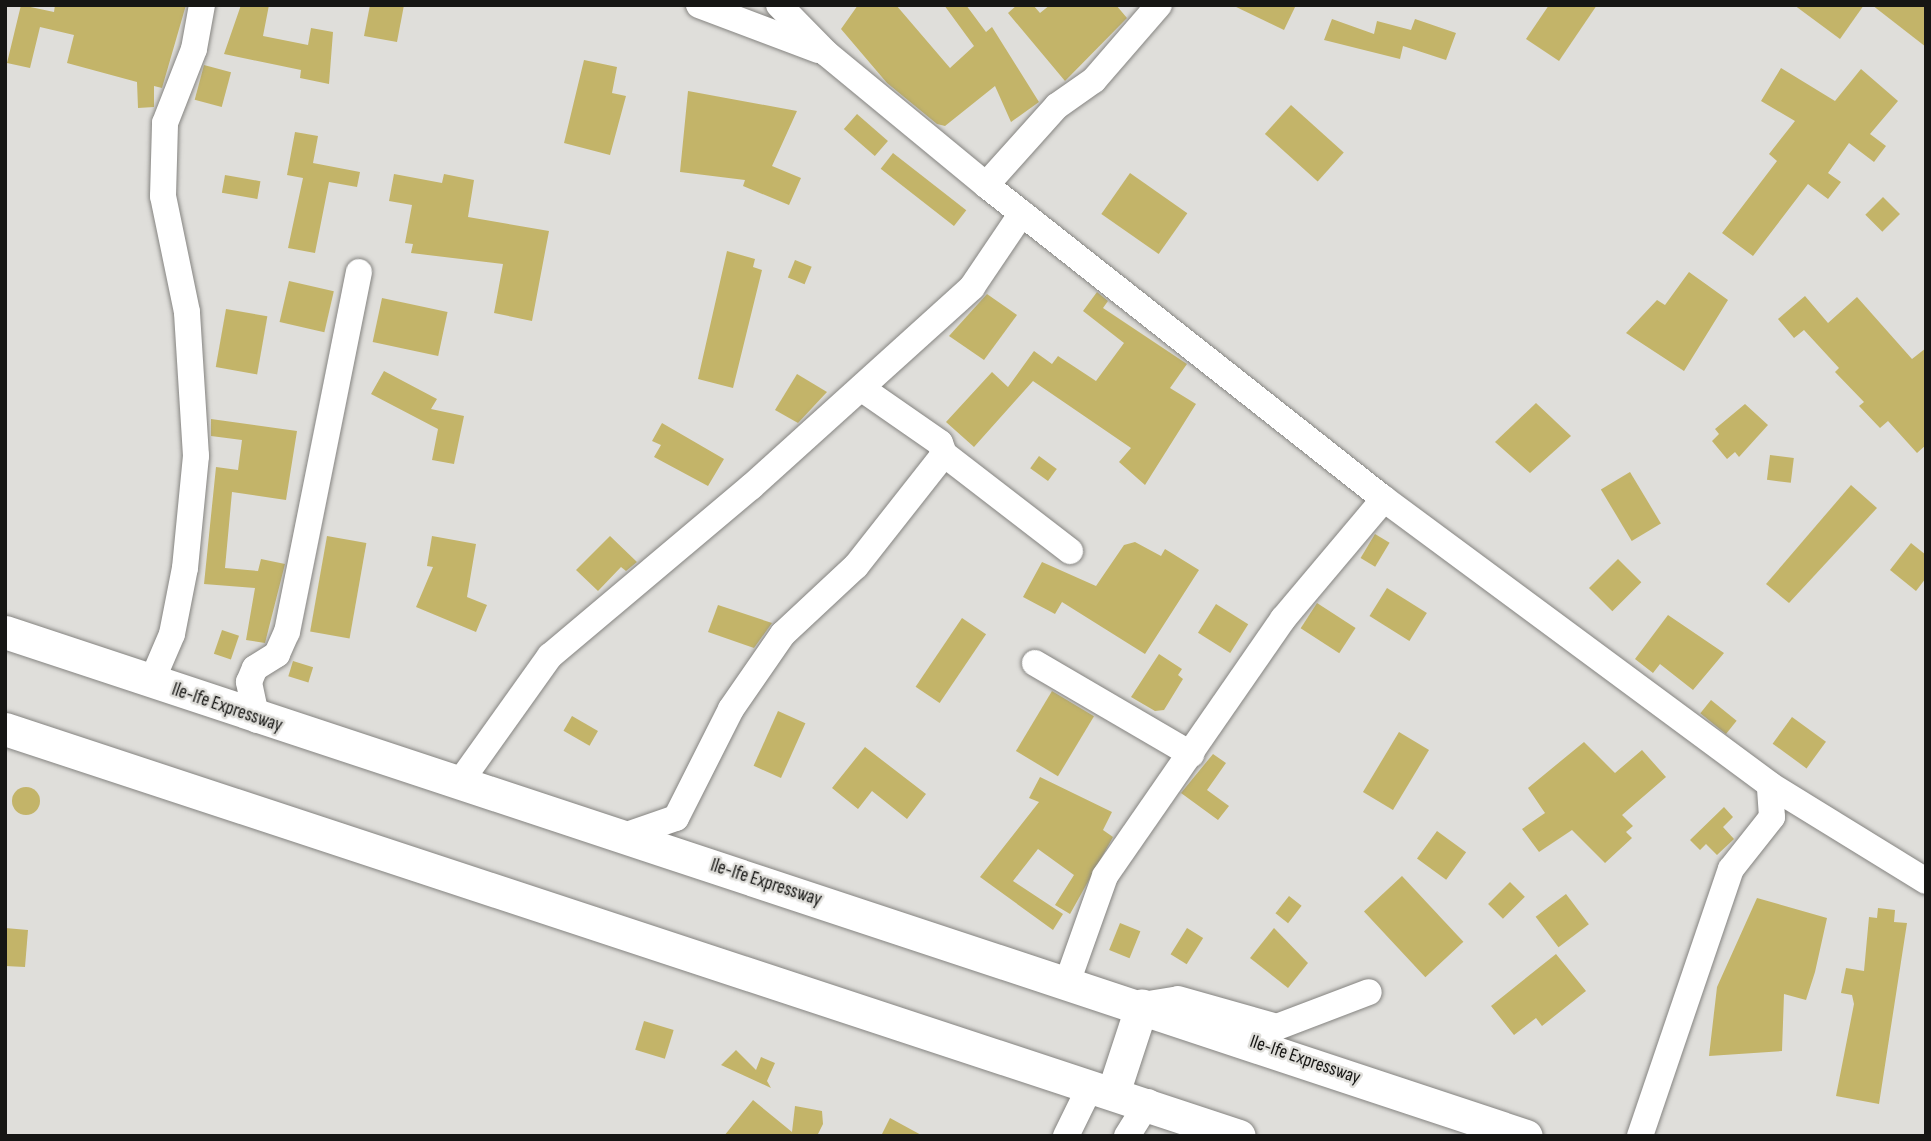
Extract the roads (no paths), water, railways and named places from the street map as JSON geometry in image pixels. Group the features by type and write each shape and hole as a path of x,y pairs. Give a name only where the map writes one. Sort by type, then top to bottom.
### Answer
{"main road":[{"name":"Ile-Ife Expressway","path":"5,632 257,720 460,782 621,837 1142,1004 1526,1136"},
{"path":"14,736 1148,1102 1239,1136"},
{"path":"1102,1087 1142,1004"}],"street":[{"path":"151,683 177,608 196,456 187,312 163,196 164,123 194,49 202,5"},
{"path":"699,5 826,53"},
{"path":"779,5 826,53 986,185 1384,499 1770,785 1926,881"},
{"path":"986,185 1057,106 1094,80 1159,5"},
{"path":"460,782 550,656 861,388 972,286 1021,213"},
{"path":"257,720 249,682 255,668 277,654 287,632 359,272"},
{"path":"861,388 940,443 944,454 1070,551"},
{"path":"621,837 676,818 732,709 783,634 856,566 944,454"},
{"path":"1068,980 1105,876 1283,619 1384,499"},
{"path":"1035,663 1191,754"},
{"path":"1640,1136 1731,869 1772,817 1770,785"},
{"path":"1142,1004 1178,999 1277,1027 1369,992"},
{"path":"1066,1136 1102,1087"},
{"path":"1127,1136 1148,1102"}]}
